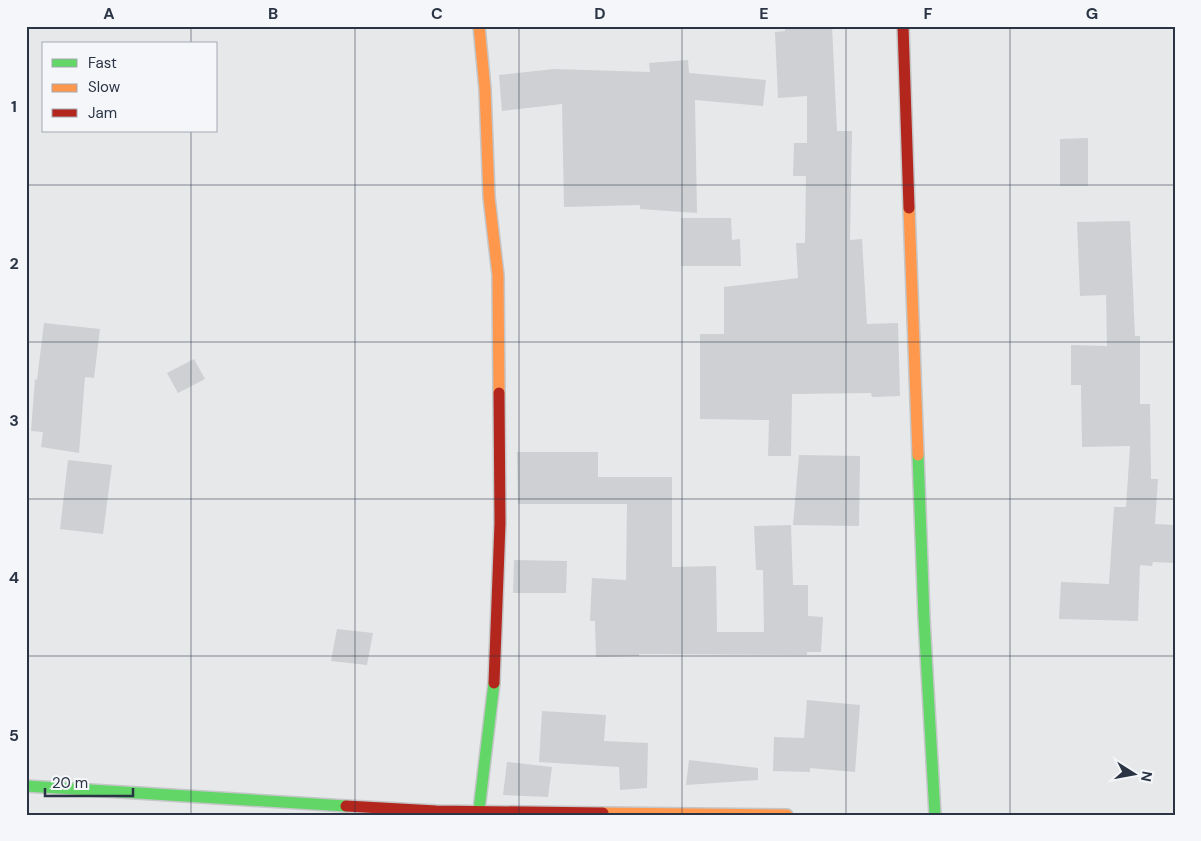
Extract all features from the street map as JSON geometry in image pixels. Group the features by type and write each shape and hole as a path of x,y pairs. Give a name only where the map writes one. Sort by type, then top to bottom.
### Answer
{"street":[{"path":"479,26 485,89 489,197 498,275 500,513 495,676 479,810"},
{"path":"903,26 924,618 935,815"},
{"path":"26,786 436,810 787,815"}],"building":[{"path":"785,26 832,26 837,131 852,131 850,240 862,239 867,324 898,323 900,396 872,397 871,393 792,394 791,456 768,456 769,420 700,419 700,334 724,334 724,287 798,278 796,243 805,243 806,176 793,176 794,143 807,143 807,96 778,98 775,32 785,31"},
{"path":"688,60 689,73 766,80 763,106 695,100 697,213 640,209 640,205 564,207 562,104 502,111 499,75 554,69 650,72 649,63"},
{"path":"1088,138 1088,186 1060,186 1060,139"},
{"path":"681,218 731,218 732,240 740,239 741,266 681,266"},
{"path":"1130,221 1135,336 1140,336 1140,404 1150,404 1151,479 1158,479 1155,524 1175,525 1175,563 1153,562 1152,566 1140,565 1138,621 1059,619 1061,582 1109,584 1114,507 1126,507 1130,446 1082,447 1081,385 1071,385 1071,345 1107,346 1106,295 1080,296 1077,222"},
{"path":"44,323 100,329 94,378 85,377 79,453 41,447 43,432 31,431 35,379 37,380"},
{"path":"194,359 205,379 178,393 167,373"},
{"path":"517,452 598,452 598,477 672,477 672,567 716,566 717,632 764,632 763,570 756,570 754,526 791,525 793,585 808,585 808,616 823,617 821,652 807,652 807,655 639,654 639,656 596,657 595,621 590,621 592,578 626,580 627,504 518,504"},
{"path":"799,455 860,456 859,526 793,525"},
{"path":"68,460 112,465 103,534 60,529"},
{"path":"514,560 567,561 566,593 513,593"},
{"path":"337,629 373,633 367,665 331,661"},
{"path":"807,700 860,705 855,772 810,768 810,772 773,771 774,737 804,738"},
{"path":"542,711 606,715 604,741 648,743 647,788 620,790 619,767 539,762"},
{"path":"689,760 758,768 758,780 686,785"},
{"path":"507,762 552,767 548,797 503,795"}],"traffic: fast":[{"path":"918,455 924,618 935,815"},
{"path":"479,810 494,683"},
{"path":"26,786 346,806"}],"traffic: slow":[{"path":"479,26 485,89 489,197 498,275 499,393"},
{"path":"909,208 918,455"},
{"path":"603,813 787,815"}],"traffic: jam":[{"path":"903,26 909,208"},
{"path":"494,683 500,523 499,393"},
{"path":"346,806 436,811 603,813"}]}
